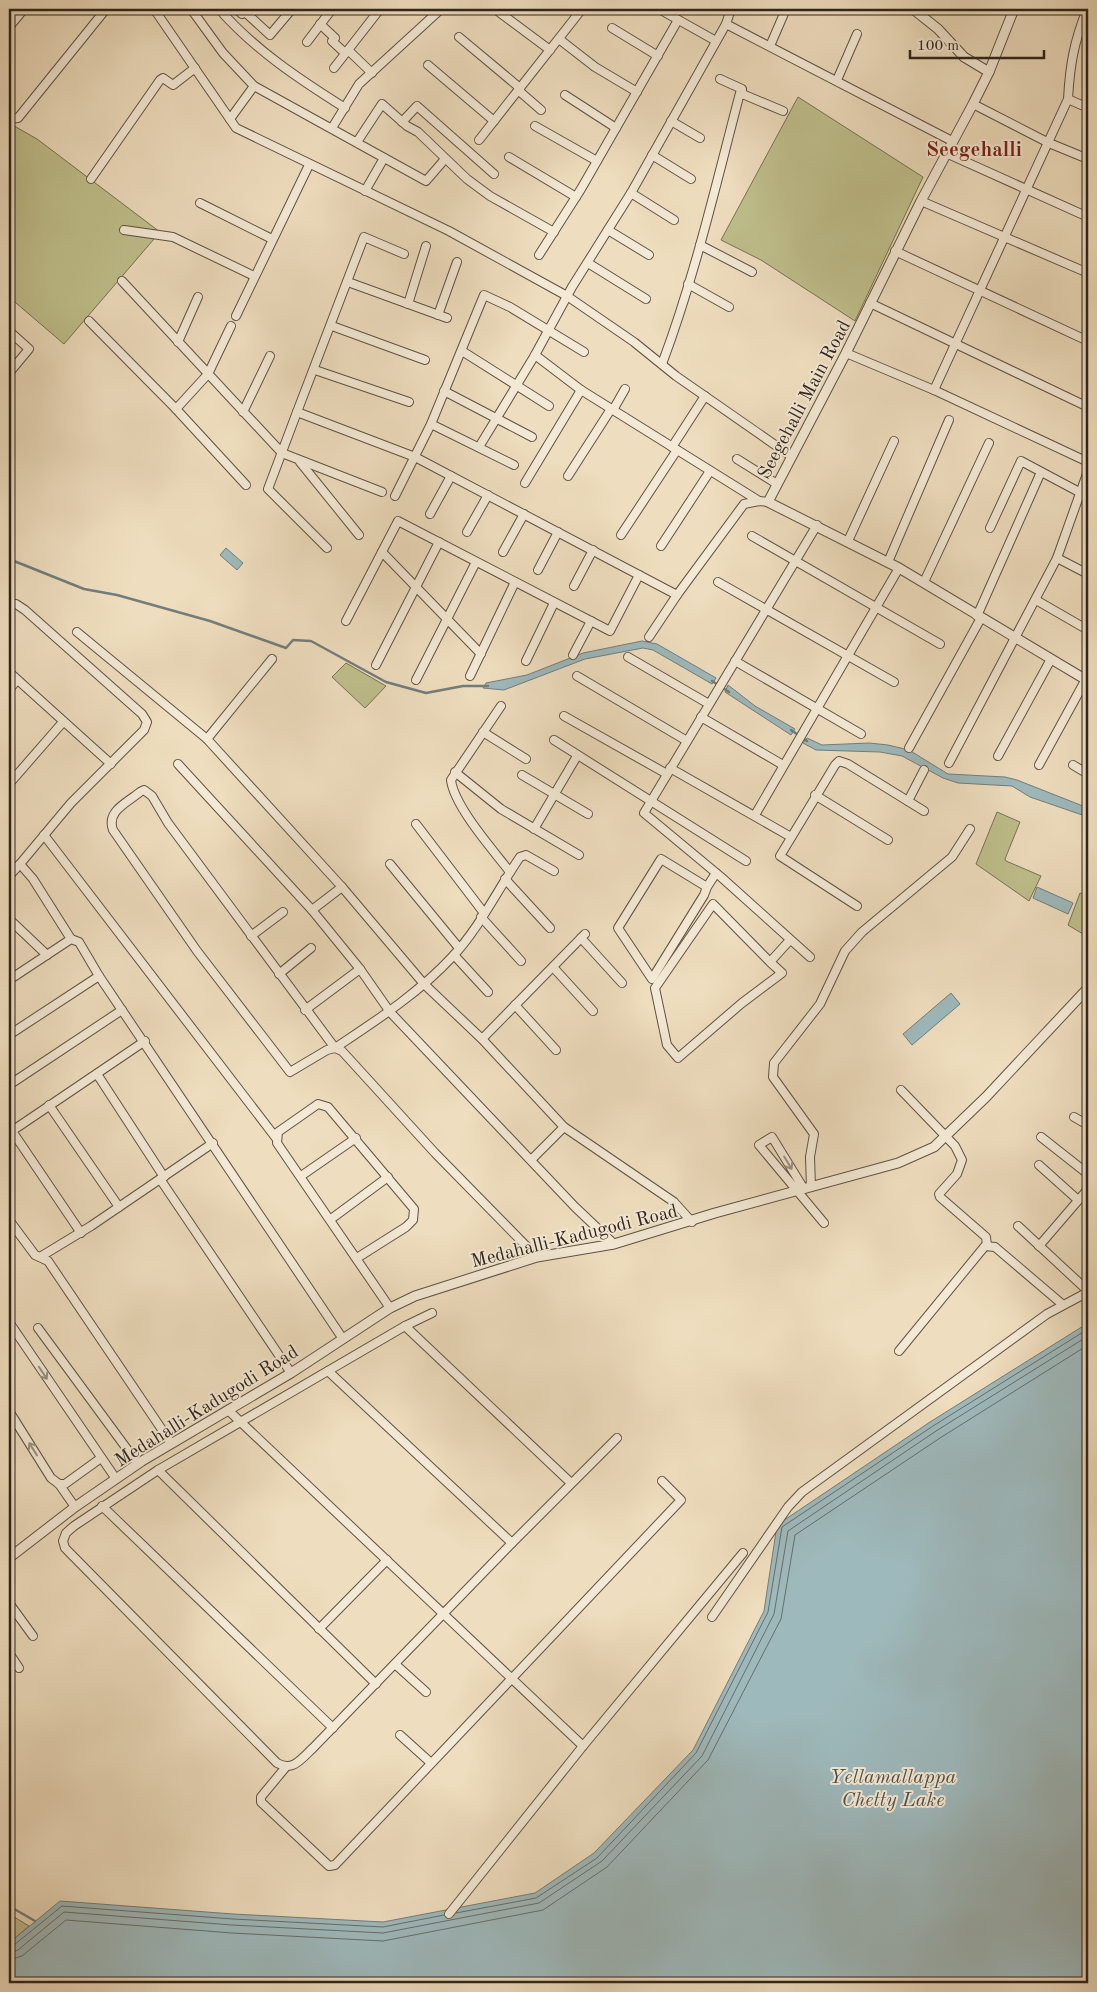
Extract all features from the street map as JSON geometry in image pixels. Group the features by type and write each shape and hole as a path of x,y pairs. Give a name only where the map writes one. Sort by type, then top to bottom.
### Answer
{"street":[{"path":"9,27 24,9"},
{"path":"9,120 18,118 106,9"},
{"path":"154,9 230,119 241,131 490,252 567,296 791,456"},
{"path":"191,9 223,53 254,86 426,181 445,159"},
{"path":"219,9 262,52 300,80 345,108"},
{"path":"236,9 242,14 244,12 270,35 292,9"},
{"path":"307,42 332,9"},
{"path":"334,68 380,9"},
{"path":"332,128 359,84 441,9"},
{"path":"495,9 550,50"},
{"path":"479,140 559,39 580,9"},
{"path":"659,9 716,41"},
{"path":"479,447 515,384 535,355 567,296 631,193 726,24 731,9"},
{"path":"770,46 786,9"},
{"path":"913,9 938,29 964,57 989,72"},
{"name":"Seegehalli Main Road","path":"1014,9 989,72 895,250 846,353 777,484 763,501 817,525 899,568 1087,680"},
{"path":"934,390 1028,191 1068,99 1075,39 1087,9"},
{"path":"539,255 576,197 678,20"},
{"path":"320,24 335,38 332,41 372,73"},
{"path":"726,24 952,141"},
{"path":"612,28 658,56"},
{"path":"837,80 857,34"},
{"path":"459,37 541,110"},
{"path":"559,39 595,67 637,92"},
{"path":"428,65 494,121"},
{"path":"91,179 160,80 163,78 173,85 195,68"},
{"path":"720,78 742,89 742,92"},
{"path":"230,119 254,86"},
{"path":"662,364 700,245 740,93 783,111"},
{"path":"565,95 616,128"},
{"path":"1068,99 1088,108"},
{"path":"357,142 382,104 402,122 418,132 467,179 490,196 554,232"},
{"path":"973,104 1049,143 1088,159"},
{"path":"402,122 417,106 494,174"},
{"path":"671,121 700,138"},
{"path":"535,126 597,161"},
{"path":"946,153 1088,216"},
{"path":"652,155 691,179"},
{"path":"509,157 576,197"},
{"path":"365,191 384,158"},
{"path":"236,316 309,165"},
{"path":"631,193 674,220"},
{"path":"921,201 1006,236 1088,273"},
{"path":"200,204 272,239"},
{"path":"124,230 173,237 254,276"},
{"path":"608,230 650,255"},
{"path":"327,548 268,489 332,326 364,237 404,254"},
{"path":"700,245 752,272"},
{"path":"408,304 426,246"},
{"path":"895,250 980,292 1088,341"},
{"path":"438,314 457,262"},
{"path":"588,263 646,300"},
{"path":"122,282 282,453 382,492"},
{"path":"348,282 447,318"},
{"path":"688,284 729,307"},
{"path":"395,496 431,424 484,295 510,307 584,352"},
{"path":"178,342 198,298"},
{"path":"870,303 1088,407"},
{"path":"89,321 176,409 246,485"},
{"path":"176,409 208,374 232,326"},
{"path":"332,326 425,360"},
{"path":"9,331 29,349 9,373"},
{"path":"462,352 549,406"},
{"path":"846,353 934,390 1088,462"},
{"path":"535,355 612,410 710,471 763,501"},
{"path":"243,412 270,356"},
{"path":"315,370 409,402"},
{"path":"568,476 625,389"},
{"path":"525,483 582,390"},
{"path":"444,391 497,417 532,437"},
{"path":"621,535 705,396"},
{"path":"297,412 415,457 677,595"},
{"path":"888,562 949,420"},
{"path":"431,424 514,466"},
{"path":"848,541 894,441"},
{"path":"924,582 989,443"},
{"path":"737,459 777,484"},
{"path":"299,460 359,535"},
{"path":"990,528 1021,460 1081,493"},
{"path":"661,546 710,471"},
{"path":"949,763 1057,558 1088,471"},
{"path":"910,748 979,617 1041,472"},
{"path":"430,514 451,476"},
{"path":"467,532 488,495"},
{"path":"649,637 677,595 744,504 763,501"},
{"path":"503,552 524,514"},
{"path":"346,621 398,521 610,632 640,575"},
{"path":"810,957 644,812 817,525"},
{"path":"538,570 558,532"},
{"path":"752,536 940,644"},
{"path":"376,666 439,542"},
{"path":"574,586 594,550"},
{"path":"382,552 481,654"},
{"path":"1057,558 1087,570"},
{"path":"416,680 476,562"},
{"path":"755,815 899,568"},
{"path":"470,676 515,582"},
{"path":"718,582 894,682"},
{"path":"1036,600 1088,630"},
{"path":"526,661 554,602"},
{"path":"9,605 16,604 25,610 142,714 147,722 144,730 72,803 9,876"},
{"path":"573,655 591,622"},
{"path":"77,632 207,739 342,887 424,984 482,1039 564,1127 674,1202 692,1222"},
{"path":"628,657 708,704"},
{"path":"207,739 272,659"},
{"path":"998,756 1051,659"},
{"path":"735,661 861,734"},
{"path":"9,672 111,764"},
{"path":"577,676 687,741"},
{"path":"9,690 17,680"},
{"path":"1039,764 1087,680"},
{"path":"501,706 450,780 458,802 507,876 550,928"},
{"path":"564,716 755,815 791,837"},
{"path":"701,717 783,765"},
{"path":"9,784 63,722"},
{"path":"483,732 526,759"},
{"path":"554,740 746,861"},
{"path":"534,829 577,756"},
{"path":"857,906 780,856 815,796 839,761 848,764 924,811"},
{"path":"178,764 312,910 360,969 390,1012 614,1244"},
{"path":"1073,765 1088,774"},
{"path":"908,801 924,770"},
{"path":"455,772 501,809 579,856"},
{"path":"522,775 588,814"},
{"path":"537,1257 435,1153 342,1051 335,1048 168,823 152,796 144,790 113,814 111,819 113,830 197,950 290,1072 327,1050 335,1048 390,1012 424,984 456,952 520,857 526,855 554,870"},
{"path":"815,796 888,840"},
{"path":"416,824 482,915 521,960"},
{"path":"804,1189 814,1134 773,1077 774,1063 820,1004 845,951 862,932 952,857 970,829"},
{"path":"44,835 276,1138 277,1143 331,1219 390,1308"},
{"path":"707,887 661,859 618,928 652,979 716,873"},
{"path":"20,864 33,879 71,939 79,942 99,976 145,1041 343,1339"},
{"path":"390,864 488,992"},
{"path":"312,910 342,887"},
{"path":"713,904 770,962 782,973 742,1002 678,1058 667,1045 655,988 713,904"},
{"path":"251,936 282,912"},
{"path":"9,919 47,955"},
{"path":"482,1039 583,936 622,983"},
{"path":"10,978 71,939"},
{"path":"770,962 790,940"},
{"path":"279,974 311,948"},
{"path":"553,966 593,1011"},
{"path":"305,1010 360,969"},
{"path":"9,1035 99,976"},
{"name":"Medahalli-Kadugodi Road","path":"9,1558 75,1507 138,1464 291,1373 390,1308 415,1296 537,1257 614,1244 898,1164 934,1147 986,1098 1088,988"},
{"path":"515,1005 556,1050"},
{"path":"9,1085 122,1010"},
{"path":"80,1233 10,1132 145,1041"},
{"path":"97,1074 162,1178 291,1373"},
{"path":"901,1090 955,1146 962,1160 957,1174 940,1194 940,1197 986,1237 987,1245"},
{"path":"276,1138 278,1132 318,1104 328,1107 414,1209 412,1220 406,1227 356,1258"},
{"path":"50,1105 119,1207"},
{"path":"1074,1117 1088,1125"},
{"path":"531,1160 564,1127"},
{"path":"804,1189 759,1145 772,1137 804,1189 824,1223"},
{"path":"1041,1137 1088,1174"},
{"path":"301,1176 356,1138"},
{"path":"40,1257 80,1233 213,1143"},
{"path":"1039,1165 1078,1200"},
{"path":"331,1219 388,1177"},
{"path":"1039,1246 1088,1189"},
{"path":"9,1220 35,1255 48,1260 171,1443"},
{"path":"712,1617 788,1507 802,1492 1062,1304 1088,1292 1018,1226"},
{"path":"987,1245 995,1248 1062,1304"},
{"path":"899,1351 981,1249 987,1245"},
{"path":"432,1313 405,1326 158,1470 102,1506 66,1533 63,1541 65,1548 277,1763 285,1768 292,1767 396,1664 512,1543 617,1438"},
{"path":"9,1322 116,1479"},
{"path":"405,1326 571,1483"},
{"path":"38,1328 138,1464"},
{"path":"9,1338 16,1333"},
{"path":"328,1372 512,1543"},
{"path":"228,1410 583,1746"},
{"path":"9,1411 51,1478 59,1484 75,1507"},
{"path":"59,1484 65,1484 101,1458"},
{"path":"158,1470 376,1684"},
{"path":"285,1768 261,1797 261,1802 332,1866 681,1500 662,1481"},
{"path":"102,1506 332,1728"},
{"path":"449,1914 583,1746 743,1552"},
{"path":"319,1629 387,1560"},
{"path":"9,1604 33,1636"},
{"path":"9,1653 19,1668"},
{"path":"396,1664 426,1692"},
{"path":"400,1734 431,1764"}],"green space":[{"path":"798,97 923,177 855,321 761,260 721,240"},
{"path":"9,123 37,139 160,232 64,344 9,297"},
{"path":"346,663 386,686 365,708 332,677"},
{"path":"997,812 1020,822 1005,859 1006,861 1041,876 1029,901 976,864"},
{"path":"1080,893 1088,896 1088,937 1068,925"},
{"path":"9,1914 29,1926 9,1943"}],"water":[{"path":"226,548 243,563 237,570 220,555"},
{"path":"642,641 657,644 716,678 712,684 653,650 643,648 585,659 504,690 483,688 486,683 527,675 583,653"},
{"path":"728,685 755,706 795,729 791,735 725,692"},
{"path":"807,738 822,745 869,743 888,745 909,750 948,774 1005,777 1017,780 1088,808 1088,817 1030,797 1012,786 958,783 943,778 902,756 880,752 816,750 803,743"},
{"path":"1037,887 1073,903 1068,914 1033,898"},
{"path":"951,993 960,1004 912,1045 903,1034"},
{"name":"Yellamallappa Chetty Lake","path":"1088,1323 1088,1983 9,1983 9,1943 60,1901 233,1914 383,1922 535,1893 594,1853 693,1750 764,1611 777,1525 930,1422"}],"waterway":[{"path":"9,559 84,589 117,595 210,621 286,648 293,640 311,641 386,682 426,693 463,686 488,686"},
{"path":"712,681 729,692"},
{"path":"791,730 807,741"},
{"path":"9,1906 35,1921"}],"district":[{"name":"Seegehalli","path":"974,149"}]}
